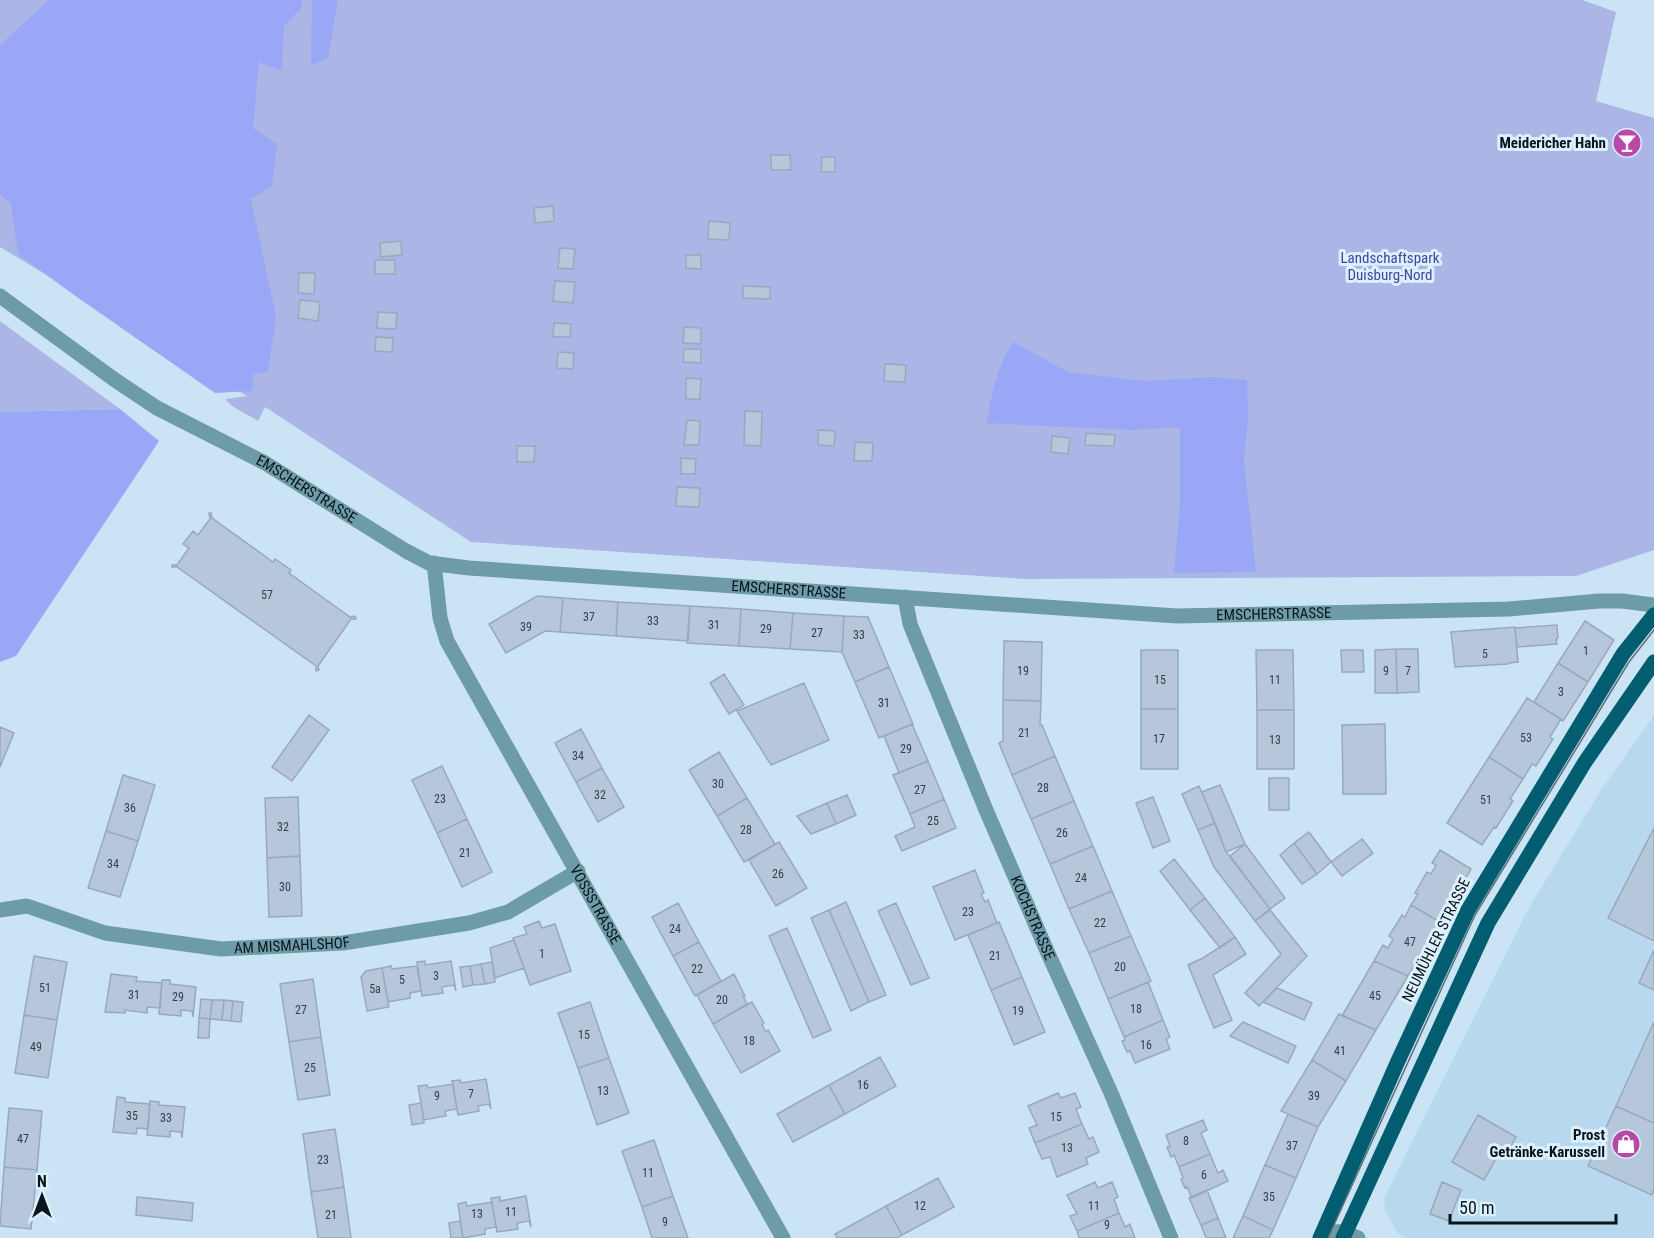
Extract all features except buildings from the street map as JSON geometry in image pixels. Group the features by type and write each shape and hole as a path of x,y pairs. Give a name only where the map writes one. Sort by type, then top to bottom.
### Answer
{"main road":[{"name":"NEUMÜHLER STRASSE","path":"1321,1237 1468,910 1623,654 1654,615"},
{"path":"1349,1236 1488,923 1585,762 1654,662"}],"street":[{"name":"EMSCHERSTRASSE","path":"0,296 96,367 157,408 249,453 405,551 434,563 469,568 1177,616 1497,609 1599,601 1641,602 1654,605"},
{"name":"VOSSSTRASSE","path":"434,563 440,618 447,641 783,1238"},
{"name":"KOCHSTRASSE","path":"905,597 910,624 986,810 1112,1093 1171,1238"},
{"name":"AM MISMAHLSHOF","path":"0,910 27,906 105,933 221,949 343,944 469,923 508,912 578,871"},
{"path":"1321,1237 1331,1231 1349,1236"}],"shaded area":[{"path":"49,0 302,0 302,7 284,26 282,71 259,62 253,128 277,144 272,186 251,199 276,317 268,372 254,374 252,391 215,393 18,254 11,204 0,194 0,45"},
{"path":"312,0 338,0 328,58 311,65"},
{"path":"1013,342 1068,372 1145,381 1214,377 1247,380 1248,416 1244,460 1256,572 1174,573 1180,504 1180,427 1133,430 987,423 996,381 1007,351"},
{"path":"120,409 159,441 16,656 0,662 0,412"},
{"path":"1654,715 1654,1238 1406,1238 1397,1232 1385,1210 1384,1198 1527,911 1601,790"}],"green space":[{"name":"Landschaftspark Duisburg-Nord","path":"0,0 1582,0 1616,12 1596,101 1654,118 1654,550 1576,576 1024,579 471,542 265,407 258,421 232,406 225,399 247,396 0,247"},
{"path":"0,321 120,409 0,412"}],"tram line":[{"path":"1328,1238 1475,915 1629,662 1654,630"}],"place":[{"name":"Meidericher Hahn","path":"1627,143"},
{"name":"Prost Getränke-Karussell","path":"1626,1144"}]}
